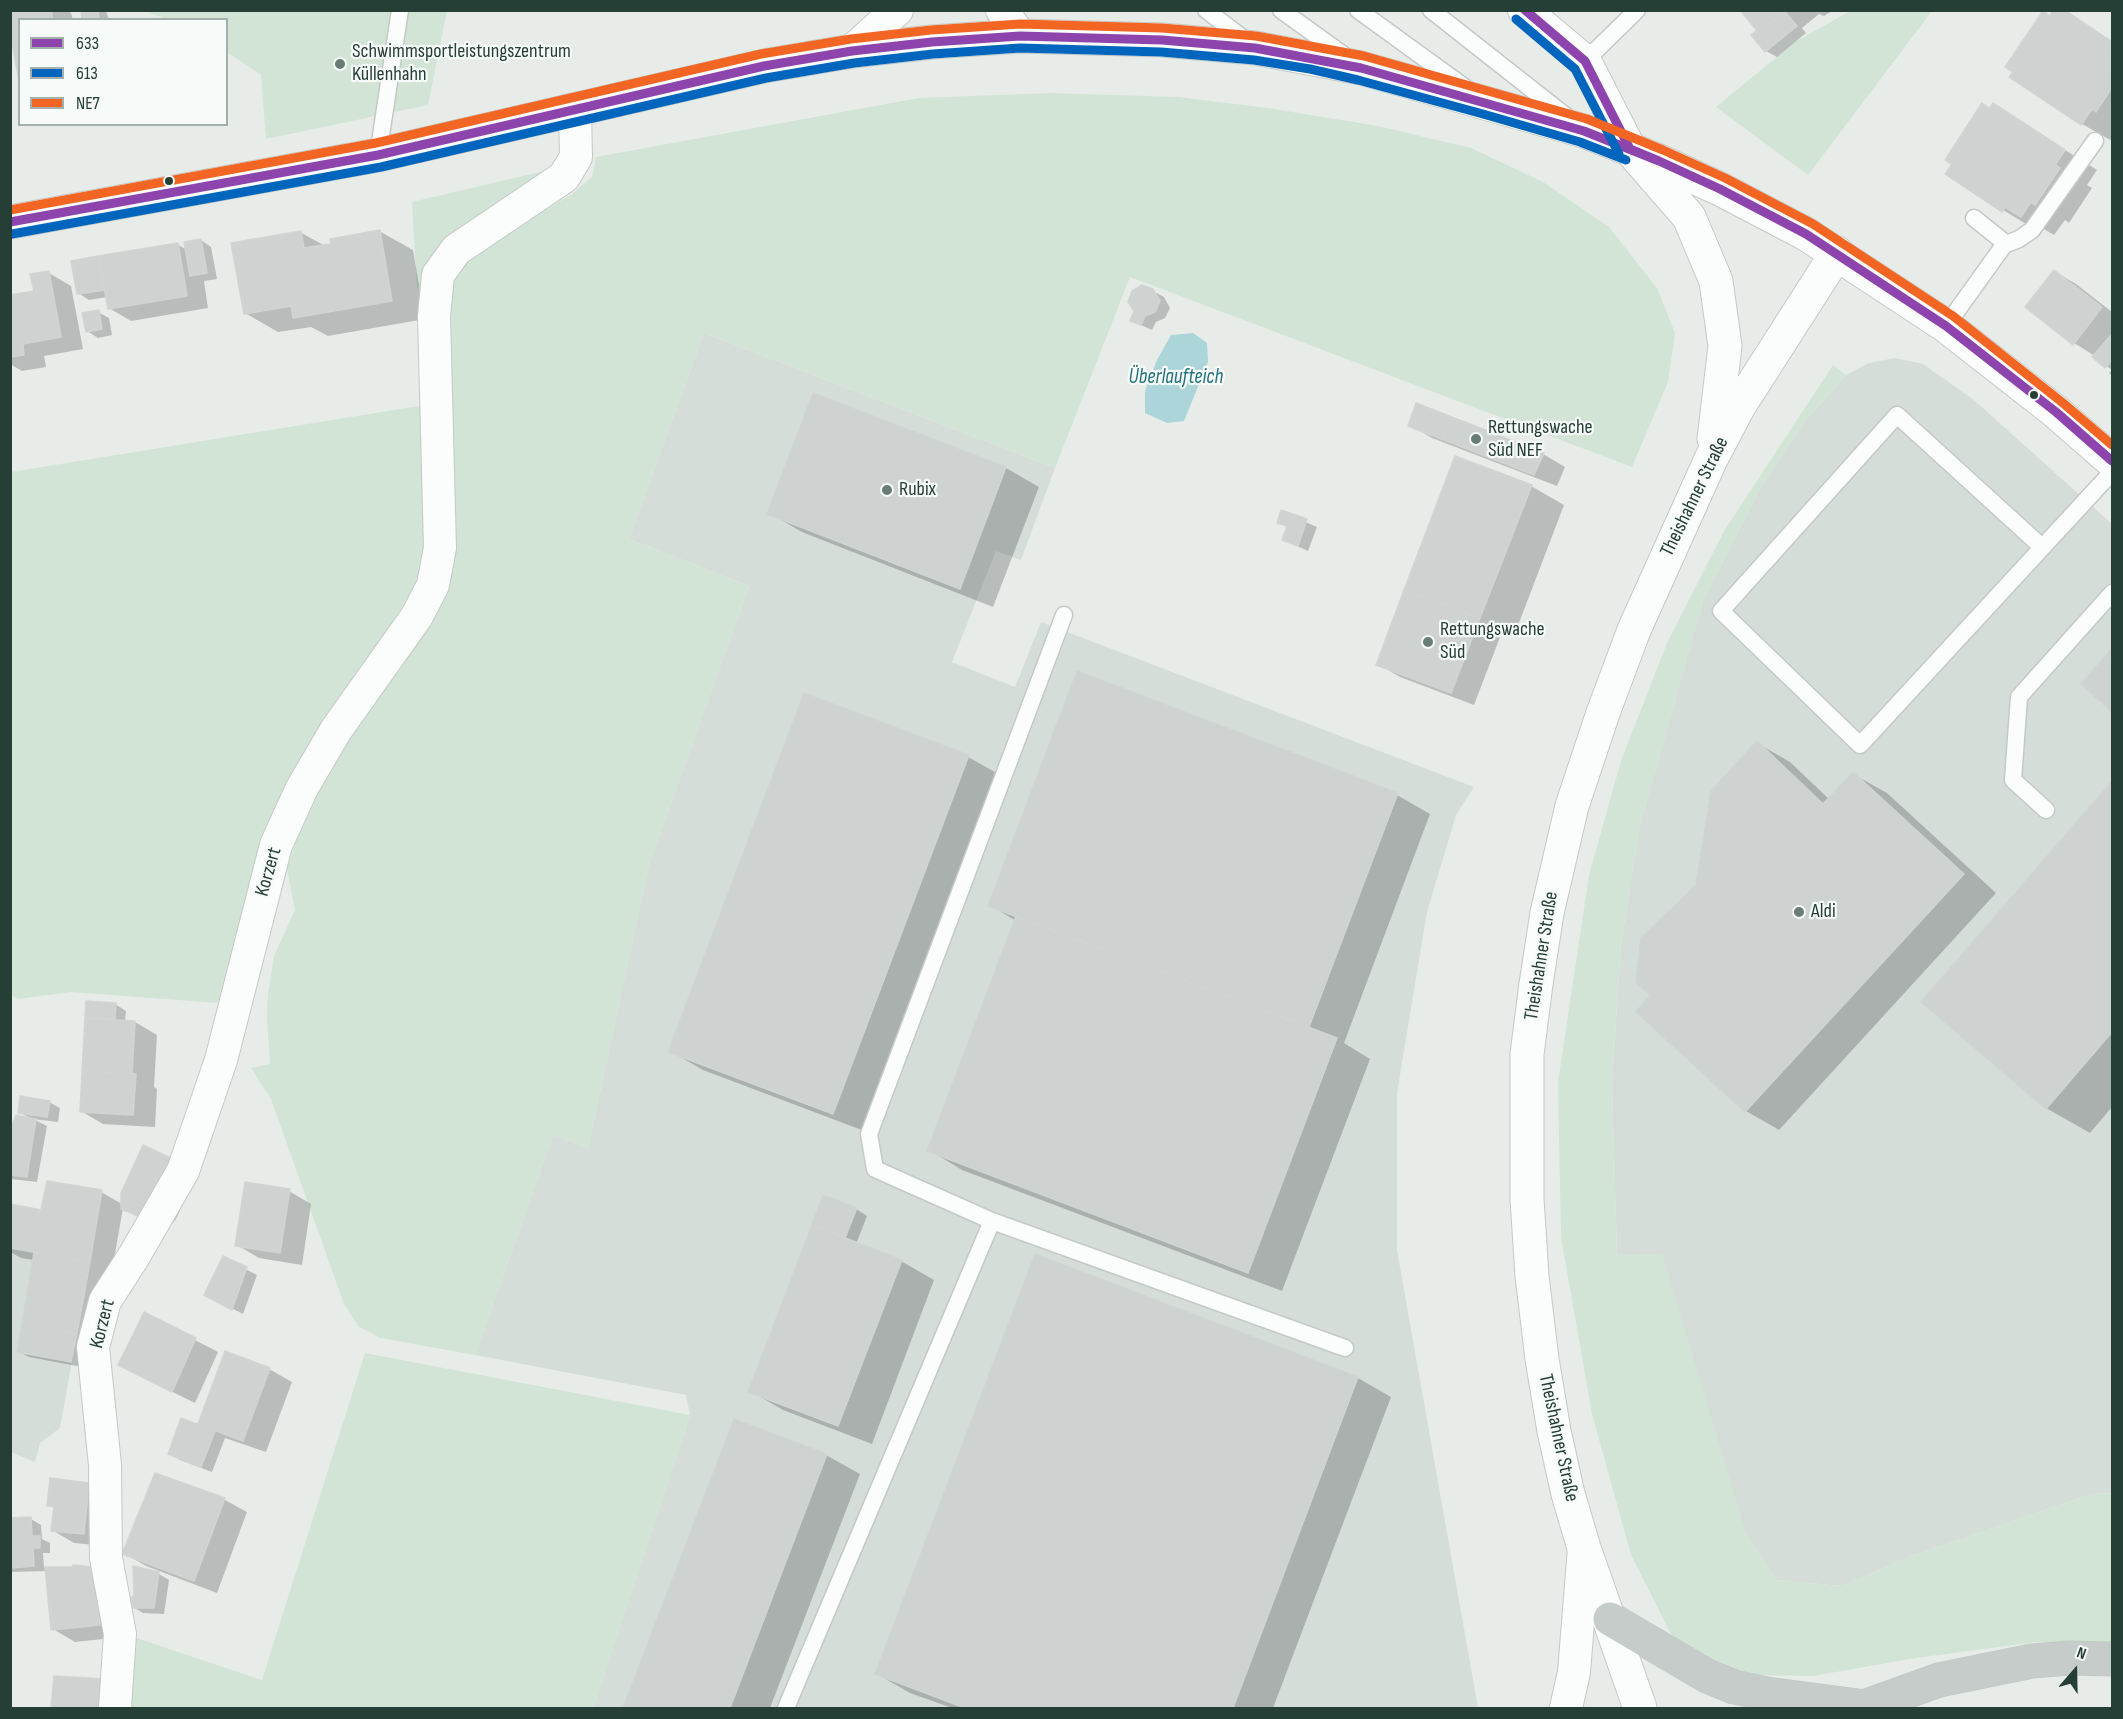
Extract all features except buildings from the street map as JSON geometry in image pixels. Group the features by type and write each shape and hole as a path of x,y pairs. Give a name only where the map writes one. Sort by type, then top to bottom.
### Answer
{"highway":[{"path":"1610,1619 1707,1676 1734,1687 1776,1696 1863,1708 1939,1680 2032,1661 2070,1658 2112,1659"}],"street":[{"path":"852,51 897,10"},
{"path":"1524,10 1585,61 1630,149 1689,216 1716,281 1725,346 1711,459"},
{"path":"10,222 378,154 764,66 852,51 932,42 1011,23 1089,36 1255,48 1361,68 1584,130 1767,212 1837,253 1946,326 2056,412 2112,461"},
{"name":"Korzert","path":"115,1708 120,1634 106,1558 105,1465 93,1347 105,1301 183,1171 221,1060 276,845 302,788 336,730 417,616 433,585 440,548 434,316 438,275 456,250 564,177 576,157 575,110"},
{"name":"Theishahner Straße","path":"1640,1708 1584,1548 1568,1494 1554,1431 1542,1359 1532,1276 1527,1188 1526,1099 1529,1042 1547,913 1559,857 1575,797 1634,630 1711,459 1739,406 1837,253"},
{"path":"1566,1708 1574,1672 1584,1548"}],"lane":[{"path":"378,154 400,10"},
{"path":"1206,10 1255,48"},
{"path":"1281,10 1361,68"},
{"path":"1358,10 1486,102"},
{"path":"1431,10 1584,130"},
{"path":"1585,61 1637,10"},
{"path":"1946,326 2004,244 2019,239 2032,230 2096,141"},
{"path":"1974,218 2004,244"},
{"path":"2042,548 1897,415 1721,611 1860,745 2042,548 2112,472"},
{"path":"2046,810 2013,780 2019,697 2112,592"},
{"path":"1064,615 869,1134 875,1169 992,1221 1345,1348"},
{"path":"786,1708 992,1221"}],"shaded area":[{"path":"704,333 1055,468 1021,560 996,551 952,662 1015,687 1041,622 1474,787 1456,815 1427,912 1397,1093 1397,1250 1478,1708 593,1708 690,1415 686,1395 475,1355 553,1135 588,1148 649,865 749,586 629,539"},
{"path":"1895,358 1923,364 1974,400 2112,524 2112,1493 2092,1494 1911,1556 1842,1586 1776,1580 1746,1533 1617,1255 1612,1082 1621,944 1640,825 1703,601 1763,483 1805,421 1846,375 1869,363"},
{"path":"10,1248 90,1260 60,1428 40,1443 35,1462 11,1452"}],"green space":[{"path":"1852,10 1932,11 1808,175 1716,107 1795,42"},
{"name":"Schwimmsportleistungszentrum Küllenhahn","path":"145,11 447,11 428,105 266,139 261,75 228,53 228,18 163,18"},
{"path":"1050,93 1178,97 1268,108 1378,126 1471,148 1543,182 1609,227 1657,288 1675,333 1668,382 1632,467 1130,277 1055,468 704,333 629,539 749,586 649,865 588,1148 553,1135 475,1355 380,1338 358,1326 344,1304 271,1099 251,1068 270,1064 268,994 274,956 295,910 287,869 307,808 343,739 442,601 447,328 453,285 465,258 572,194 592,177 596,157 919,98"},
{"path":"553,169 538,184 474,219 444,245 428,276 417,289 412,202"},
{"path":"1833,365 1846,375 1805,421 1763,483 1703,601 1640,825 1621,944 1612,1082 1617,1255 1662,1254 1746,1533 1776,1580 1842,1586 1911,1556 2092,1494 2112,1493 2112,1644 2036,1642 1916,1658 1813,1676 1743,1675 1674,1640 1631,1555 1592,1414 1561,1237 1558,1082 1589,875 1621,761 1667,643 1724,531"},
{"path":"425,405 425,577 267,839 219,1003 71,992 18,999 11,995 11,472"},
{"path":"365,1353 690,1415 593,1708 127,1708 131,1636 262,1680"}],"water":[{"name":"Überlaufteich","path":"1193,333 1207,343 1208,362 1184,421 1167,423 1145,413 1145,391 1157,360 1171,335"}],"transit line":[{"name":"633","path":"1525,10 1585,61 1630,149 1654,159"},
{"name":"613","path":"1516,19 1575,69 1619,154"},
{"name":"NE7","path":"10,210 376,143 761,54 851,39 931,30 1020,24 1162,28 1256,36 1364,56 1587,119 1725,178 1813,224 1953,316 2112,445"},
{"name":"633","path":"10,222 378,155 764,66 852,51 932,42 1020,36 1162,40 1255,48 1361,68 1584,131 1659,161 1720,189 1806,234 1946,326 2056,412 2112,461"},
{"name":"613","path":"12,234 381,167 766,78 854,63 933,54 1020,48 1161,52 1254,60 1310,69 1483,114 1580,142 1626,160"}],"place":[{"name":"Schwimmsportleistungszentrum Küllenhahn","path":"340,64"},
{"name":"Rettungswache Süd NEF","path":"1476,439"},
{"name":"Rubix","path":"887,490"},
{"name":"Rettungswache Süd","path":"1428,642"},
{"name":"Aldi","path":"1799,912"}]}
